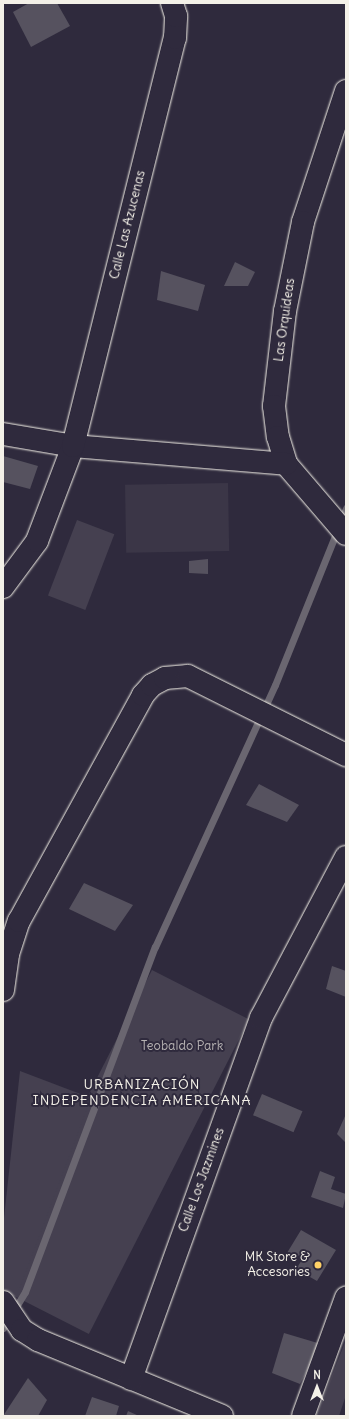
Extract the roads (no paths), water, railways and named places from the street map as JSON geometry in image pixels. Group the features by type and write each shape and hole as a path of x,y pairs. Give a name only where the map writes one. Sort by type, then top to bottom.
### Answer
{"street":[{"name":"Calle Las Azucenas","path":"3,587 37,541 73,446 175,38 176,16 172,3"},
{"name":"Las Orquídeas","path":"346,92 302,222 285,311 274,406 278,437 286,464 318,498 346,534"},
{"path":"3,434 73,446 286,464"},
{"path":"3,990 8,954 19,921 143,695 166,678 188,676 246,702 346,755"},
{"name":"Calle Los Jazmines","path":"131,1379 261,1018 346,857"},
{"path":"303,1416 346,1298"},
{"path":"3,1302 22,1330 38,1340 222,1416"}],"waterway":[{"path":"3,1328 25,1292 155,947 275,685 346,508"}],"place":[{"name":"MK Store & Accesories","path":"318,1265"}],"district":[{"name":"URBANIZACIÓN INDEPENDENCIA AMERICANA","path":"142,1092"}],"park label":[{"name":"Teobaldo Park","path":"182,1046"}]}
